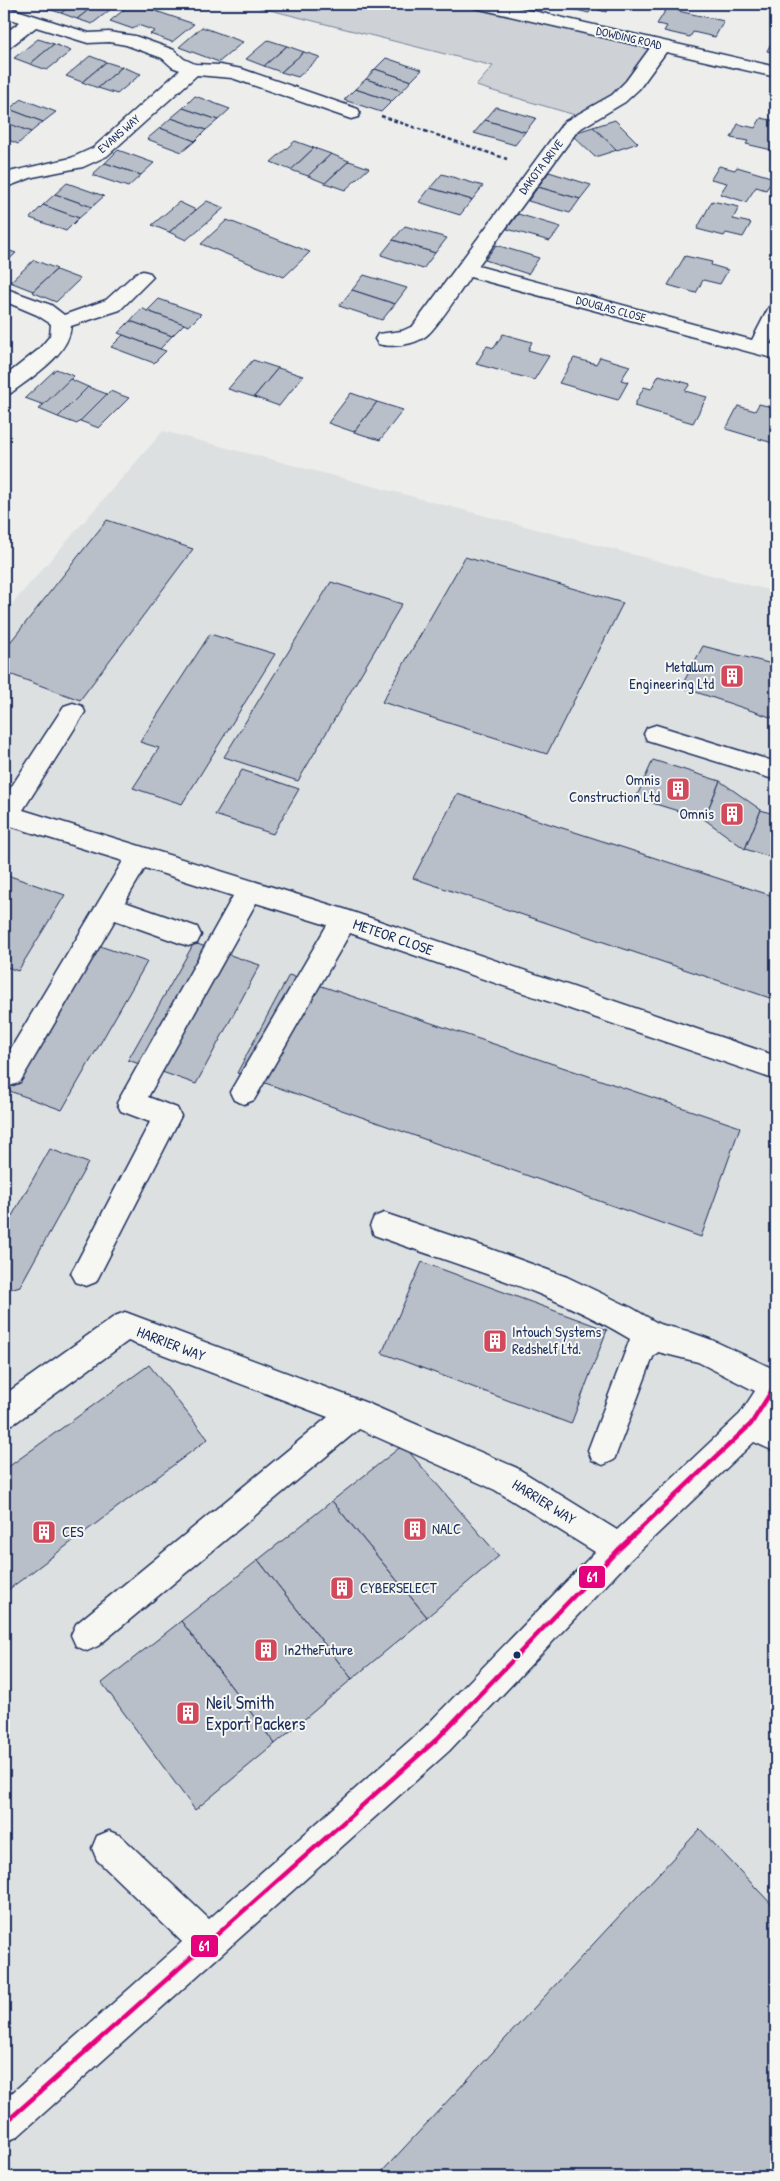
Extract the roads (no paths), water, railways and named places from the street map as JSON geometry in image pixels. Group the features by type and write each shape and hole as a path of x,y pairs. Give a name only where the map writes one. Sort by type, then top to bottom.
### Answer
{"street":[{"name":"DOWDING ROAD","path":"481,4 776,72"},
{"path":"4,11 88,38 109,37 129,40 168,54 178,63 192,69 220,70 236,73 351,113"},
{"path":"4,43 32,21"},
{"name":"DAKOTA DRIVE","path":"385,339 406,338 420,330 571,126 582,117 611,104 626,93 662,45"},
{"name":"EVANS WAY","path":"4,182 18,173 37,168 71,165 88,160 100,152 192,69"},
{"path":"320,103 336,87"},
{"name":"DOUGLAS CLOSE","path":"465,269 767,350 776,312"},
{"path":"4,294 44,310 61,322 88,315 113,305 143,277"},
{"path":"4,388 45,355 60,337 61,322"},
{"name":"METEOR CLOSE","path":"73,712 5,814 344,920 776,1068"},
{"path":"656,734 776,772"},
{"path":"10,1074 139,856"},
{"path":"86,1273 168,1116 131,1103 250,891"},
{"path":"109,907 188,935"},
{"path":"244,1092 344,920"},
{"path":"4,2124 437,1739 619,1549 764,1430 775,1385 712,1352 680,1341 653,1337 595,1302 384,1226"},
{"name":"HARRIER WAY","path":"4,1412 125,1326 356,1413 506,1480 619,1549"},
{"path":"602,1450 641,1348 653,1337"},
{"path":"87,1635 356,1413"},
{"path":"109,1848 209,1943"}],"place":[{"name":"Metallum Engineering Ltd","path":"732,676"},
{"name":"Omnis Construction Ltd","path":"678,789"},
{"name":"Omnis","path":"732,814"},
{"name":"Intouch Systems Redshelf Ltd.","path":"495,1341"},
{"name":"NALC","path":"415,1529"},
{"name":"CES","path":"44,1532"},
{"name":"CYBERSELECT","path":"342,1588"},
{"name":"In2theFuture","path":"266,1650"},
{"name":"Neil Smith Export Packers","path":"188,1713"}]}
